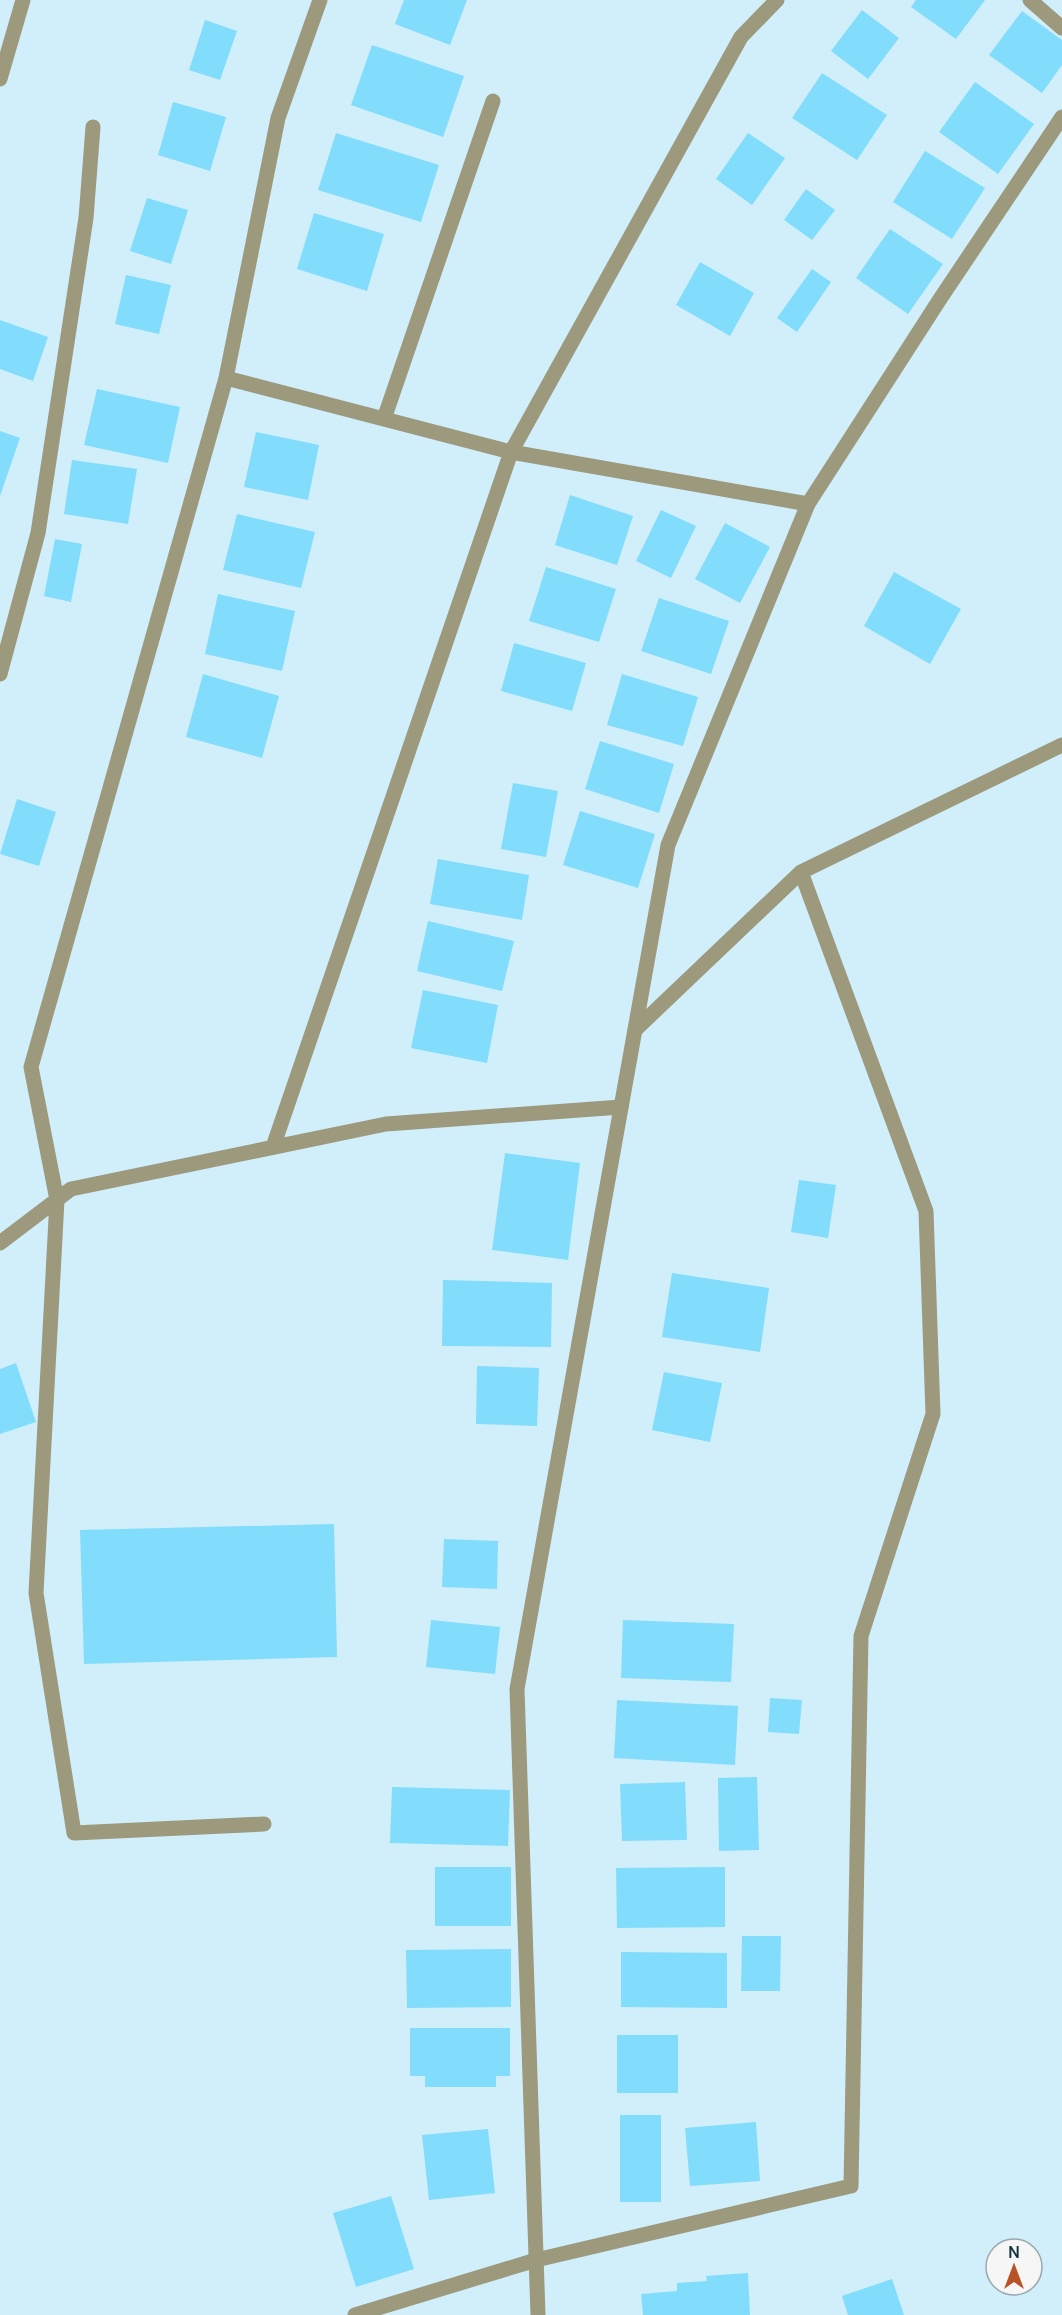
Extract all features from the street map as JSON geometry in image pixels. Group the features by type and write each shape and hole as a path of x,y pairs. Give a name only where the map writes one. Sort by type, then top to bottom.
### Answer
{"street":[{"path":"0,79 23,0"},
{"path":"264,1824 74,1833 36,1593 57,1200 31,1067 226,378 278,118 320,0"},
{"path":"273,1147 511,452 741,37 777,0"},
{"path":"1030,0 1062,28"},
{"path":"384,419 494,101"},
{"path":"538,2315 517,1689 669,845 808,504 940,299 1062,117"},
{"path":"0,674 39,533 86,218 93,127"},
{"path":"226,378 511,452 808,504"},
{"path":"635,1030 801,872 1062,746"},
{"path":"355,2315 536,2260 851,2186 861,1636 933,1414 926,1211 801,872"},
{"path":"0,1243 71,1189 386,1124 621,1107"}],"building":[{"path":"404,0 467,0 450,45 395,24"},
{"path":"916,0 985,0 956,39 911,7"},
{"path":"862,10 899,38 868,79 831,51"},
{"path":"1022,11 1062,40 1062,65 1042,93 989,55"},
{"path":"205,20 237,31 220,80 189,70"},
{"path":"372,45 464,76 443,137 351,105"},
{"path":"822,73 887,115 857,160 792,118"},
{"path":"975,82 1034,124 998,174 939,132"},
{"path":"173,102 226,117 210,171 158,155"},
{"path":"336,133 439,165 421,222 318,190"},
{"path":"748,133 785,158 752,205 716,179"},
{"path":"925,151 985,188 952,239 893,202"},
{"path":"806,189 835,210 812,240 784,220"},
{"path":"147,198 188,210 171,264 130,251"},
{"path":"314,213 384,234 367,291 297,269"},
{"path":"890,229 943,264 908,314 856,278"},
{"path":"700,262 754,293 730,336 676,305"},
{"path":"812,269 831,282 797,332 777,318"},
{"path":"126,275 171,285 159,334 115,324"},
{"path":"0,320 48,337 33,381 0,369"},
{"path":"97,389 180,407 168,463 84,445"},
{"path":"0,431 20,438 0,496"},
{"path":"256,432 319,445 308,500 244,487"},
{"path":"72,460 137,469 128,524 64,514"},
{"path":"570,495 633,516 617,565 555,545"},
{"path":"661,510 696,526 671,578 636,561"},
{"path":"237,514 315,532 301,588 223,570"},
{"path":"725,523 770,547 740,603 695,579"},
{"path":"55,539 82,544 71,602 44,596"},
{"path":"546,567 616,589 599,642 529,621"},
{"path":"894,572 961,609 930,664 864,626"},
{"path":"218,594 295,611 282,671 205,654"},
{"path":"659,598 729,621 711,674 641,651"},
{"path":"514,643 586,663 572,711 501,691"},
{"path":"203,674 279,696 262,758 186,737"},
{"path":"622,674 698,697 683,746 607,725"},
{"path":"600,741 674,764 659,813 585,789"},
{"path":"513,783 558,791 546,857 501,849"},
{"path":"17,799 56,812 39,866 0,854"},
{"path":"580,811 655,834 638,888 563,865"},
{"path":"438,859 529,875 522,920 430,904"},
{"path":"428,921 514,941 502,991 417,971"},
{"path":"423,990 498,1005 487,1063 411,1048"},
{"path":"505,1153 580,1163 568,1260 492,1250"},
{"path":"799,1180 836,1185 828,1238 791,1232"},
{"path":"672,1273 769,1288 760,1352 662,1337"},
{"path":"443,1280 552,1283 551,1347 442,1346"},
{"path":"16,1363 36,1422 0,1434 0,1369"},
{"path":"477,1366 539,1368 537,1426 476,1424"},
{"path":"664,1372 722,1383 710,1442 652,1430"},
{"path":"334,1524 337,1657 84,1664 80,1530"},
{"path":"444,1539 498,1541 497,1589 442,1587"},
{"path":"431,1620 500,1627 495,1674 426,1667"},
{"path":"623,1620 734,1624 731,1682 621,1678"},
{"path":"770,1698 802,1700 799,1734 768,1732"},
{"path":"617,1700 738,1706 735,1765 614,1758"},
{"path":"757,1777 759,1850 719,1851 718,1778"},
{"path":"685,1782 687,1840 622,1841 620,1784"},
{"path":"392,1787 510,1790 508,1846 390,1843"},
{"path":"435,1867 511,1867 511,1926 435,1926"},
{"path":"725,1867 725,1927 617,1928 616,1868"},
{"path":"742,1936 781,1936 780,1991 741,1991"},
{"path":"511,1949 511,2007 407,2008 406,1950"},
{"path":"621,1952 727,1953 727,2008 621,2007"},
{"path":"410,2028 510,2028 510,2076 496,2076 496,2087 425,2087 425,2076 410,2076"},
{"path":"617,2035 678,2035 678,2093 617,2093"},
{"path":"620,2115 661,2115 661,2202 620,2202"},
{"path":"756,2122 760,2181 690,2186 685,2128"},
{"path":"488,2129 495,2193 429,2200 422,2135"},
{"path":"391,2196 414,2269 356,2287 333,2213"},
{"path":"748,2273 750,2315 643,2315 641,2294 677,2291 677,2283 707,2281 706,2276"},
{"path":"892,2279 904,2315 848,2315 842,2296"}]}
